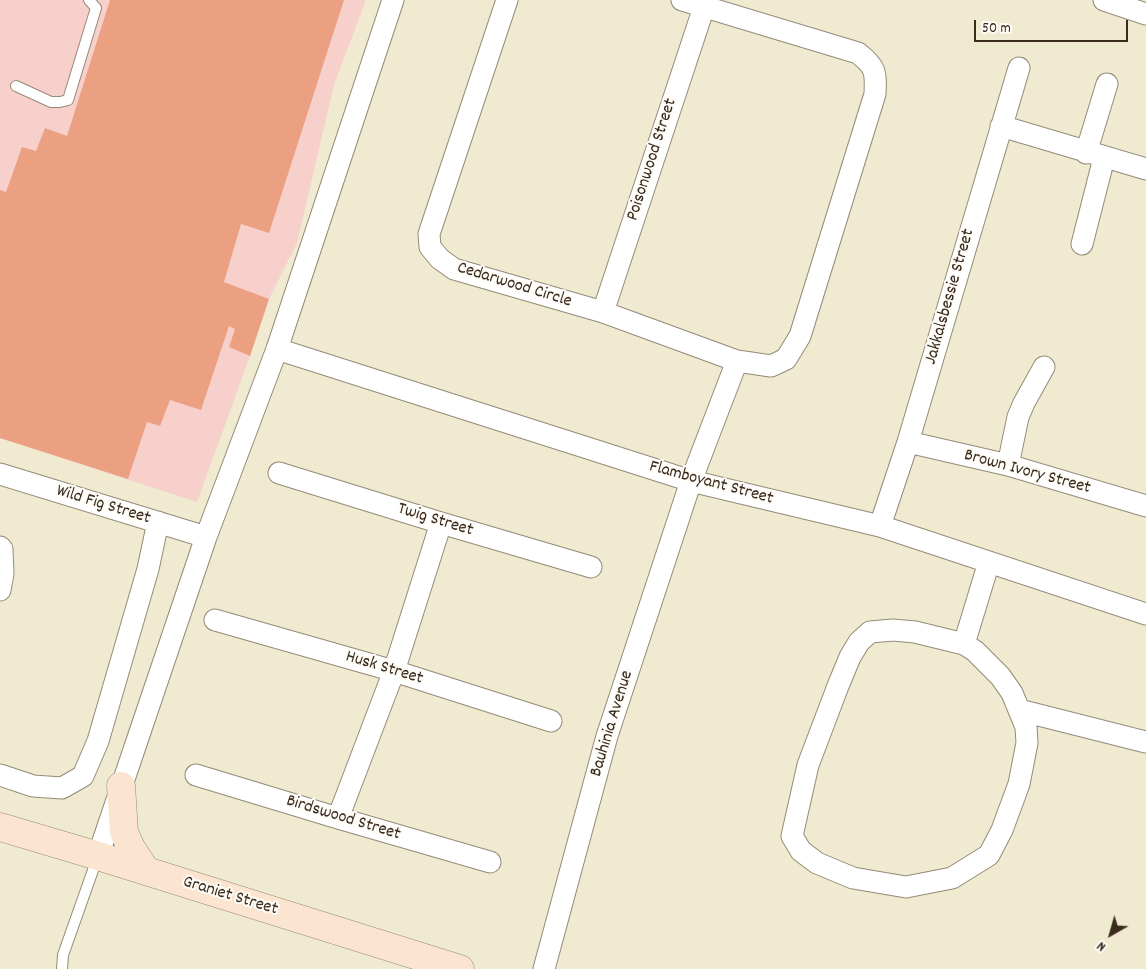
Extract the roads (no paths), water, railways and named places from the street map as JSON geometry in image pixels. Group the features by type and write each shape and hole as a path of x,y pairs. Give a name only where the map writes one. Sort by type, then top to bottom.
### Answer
{"street":[{"path":"98,856 206,537 277,349 393,0"},
{"name":"Cedarwood Circle","path":"507,0 429,234 430,247 440,259 454,270 603,312 737,361 771,366 786,359 800,336 875,94 876,76 870,62 858,53 682,0"},
{"path":"1104,0 1146,14"},
{"name":"Poisonwood Street","path":"603,312 704,7"},
{"name":"Jakkalsbessie Street","path":"880,526 908,442 1019,68"},
{"path":"1082,244 1107,84"},
{"path":"1001,126 1146,169"},
{"name":"Flamboyant Street","path":"277,349 690,481 880,526 1146,614"},
{"path":"690,481 737,361"},
{"path":"1008,466 1018,417 1024,402 1044,367"},
{"name":"Brown Ivory Street","path":"908,442 1008,466 1146,506"},
{"name":"Twig Street","path":"279,473 591,567"},
{"name":"Wild Fig Street","path":"0,474 206,537"},
{"name":"Bauhinia Avenue","path":"544,969 607,736 690,481"},
{"path":"0,775 33,786 62,788 83,776 98,742 148,569 158,522"},
{"path":"338,818 394,671 441,523"},
{"path":"0,547 2,549 3,574 0,590"},
{"path":"964,644 990,562"},
{"name":"Husk Street","path":"215,620 394,671 551,721"},
{"path":"893,630 915,632 964,644 975,651 1000,676 1012,694 1026,727 1027,743 1019,784 1002,830 989,855 952,878 906,887 853,878 817,863 801,851 792,836 808,765 850,657 859,642 870,632 893,630"},
{"path":"1019,710 1146,742"},
{"name":"Birdswood Street","path":"196,775 490,862"},
{"path":"122,786 124,832 131,848 146,871"},
{"name":"Graniet Street","path":"0,827 460,969"}],"lane":[{"path":"16,86 50,102 68,100 96,8 89,0"},
{"path":"62,969 63,955 98,856"}]}
